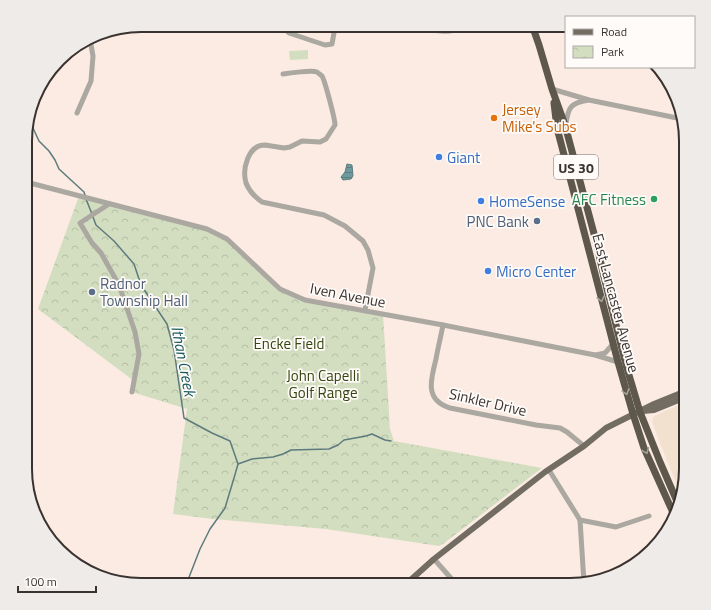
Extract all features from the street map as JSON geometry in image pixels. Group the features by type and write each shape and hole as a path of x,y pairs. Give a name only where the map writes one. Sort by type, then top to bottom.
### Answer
{"highway":[{"name":"East Lancaster Avenue","path":"534,32 565,125 626,365 636,413 660,462 675,498"},
{"name":"East Lancaster Avenue","path":"552,89 558,128 618,362 636,413 650,461 672,509"}],"main road":[{"path":"413,578 434,559 606,428 654,404 679,394"},
{"path":"636,413 654,410 679,399"}],"street":[{"path":"288,32 325,45 332,44 334,32"},
{"path":"77,113 91,81 93,56 91,44"},
{"path":"283,74 315,71 322,76 335,122 334,127 326,139 320,142 302,141 288,148 265,145 256,146 249,156 245,172 246,182 255,197 262,202 324,215 345,226 363,241 368,250 373,268 365,310"},
{"path":"552,89 589,100 676,118"},
{"path":"565,125 567,115 572,105 589,100"},
{"name":"Iven Avenue","path":"32,184 207,228 227,239 280,288 305,300 365,310 595,355 618,362"},
{"path":"109,204 80,223 92,244 101,253 119,285 135,332 139,354 132,392"},
{"name":"Sinkler Drive","path":"443,325 431,384 432,393 438,402 450,408 536,425 560,428 584,446"},
{"path":"595,355 605,353 613,344"},
{"path":"549,470 580,520 584,577"},
{"path":"580,520 616,527 649,516"},
{"path":"434,559 451,578"}],"shaded area":[{"path":"679,405 679,476 678,486 656,433 652,421 654,416"}],"green space":[{"path":"308,50 308,59 290,60 289,51"},
{"path":"79,196 207,229 227,239 281,289 305,300 383,314 390,429 394,441 542,468 439,546 326,529 173,514 187,409 132,392 134,381 38,309"}],"water":[{"path":"347,164 352,165 353,176 351,179 343,180 341,177 345,172"}],"waterway":[{"name":"Ithan Creek","path":"33,128 39,141 49,151 59,169 84,192 85,195"},
{"name":"Ithan Creek","path":"86,199 92,214"},
{"name":"Ithan Creek","path":"93,217 96,225 114,241 134,264 141,285 167,324 174,350 184,418 230,441 238,464 225,508 210,529 200,549 189,578"},
{"path":"238,464 252,459 273,457 291,450 329,449 338,445 344,440 372,434 391,441"}],"place":[{"name":"Jersey Mike's Subs","path":"494,118"},
{"name":"Giant","path":"439,157"},
{"name":"AFC Fitness","path":"654,199"},
{"name":"HomeSense","path":"481,201"},
{"name":"PNC Bank","path":"537,221"},
{"name":"Micro Center","path":"488,271"},
{"name":"Radnor Township Hall","path":"92,292"}],"park label":[{"name":"Encke Field","path":"289,343"},
{"name":"John Capelli Golf Range","path":"323,384"}]}
